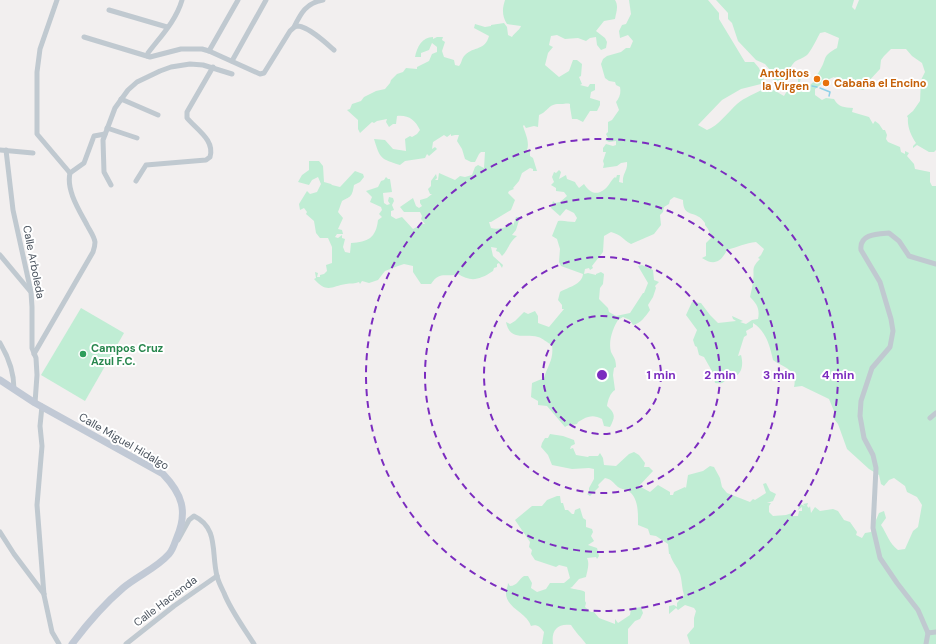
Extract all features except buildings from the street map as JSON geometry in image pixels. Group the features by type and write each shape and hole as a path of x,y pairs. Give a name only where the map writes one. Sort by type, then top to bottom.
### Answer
{"main road":[{"name":"Calle Miguel Hidalgo","path":"0,380 38,404 163,474 174,485 181,502 183,515 182,527 170,553"},
{"path":"72,644 100,609 124,587 170,553"}],"street":[{"path":"57,0 40,49 37,134 70,173"},
{"path":"147,56 174,19 180,8 182,0"},
{"path":"209,51 238,0"},
{"path":"232,61 266,0"},
{"path":"84,37 150,57 181,49 202,49 260,74 264,73 308,5 316,1 323,0"},
{"path":"109,10 167,27"},
{"path":"294,27 298,26 307,29 334,50"},
{"path":"111,184 104,172 103,140 115,108 121,99 137,82 160,71 190,64 213,67 232,74"},
{"path":"136,181 146,165 206,160 210,157 211,145 206,137 187,118 187,112 213,67"},
{"path":"121,99 158,116"},
{"path":"107,128 136,138"},
{"path":"34,354 93,252 95,243 93,235 70,189 68,180 70,173 84,163 94,136 105,134"},
{"path":"3,150 33,153"},
{"name":"Calle Arboleda","path":"3,150 12,210 31,292 32,348 37,375 42,446 37,505 44,595 52,632 59,644"},
{"path":"926,644 928,633 918,610 896,583 880,558 873,528 876,468 873,455 864,438 860,416 861,400 872,368 890,347 893,331 880,282 861,250 860,245 862,241 871,234 889,233 899,240 909,256 936,264"},
{"path":"0,255 31,292"},
{"path":"0,343 10,361 13,371 14,389"},
{"path":"930,418 936,413"},
{"path":"170,553 189,520 194,516 201,519 207,526 212,539 217,576 224,595 254,644"},
{"path":"0,532 44,595"},
{"name":"Calle Hacienda","path":"126,644 174,606 217,576"},
{"path":"928,633 936,632"}],"green space":[{"path":"505,0 615,0 617,7 615,19 604,21 596,31 605,38 607,42 606,48 601,50 597,45 596,37 590,38 586,41 578,38 565,39 557,35 551,36 549,45 553,47 548,53 545,65 559,77 569,71 573,60 577,60 582,64 581,76 579,77 582,84 580,85 588,87 590,84 595,84 595,90 591,92 590,98 600,101 600,105 597,111 590,111 583,122 577,119 572,119 570,104 553,105 539,115 538,127 534,126 526,128 524,125 523,126 528,141 527,150 530,151 530,156 533,158 537,171 533,171 533,169 530,168 522,173 519,181 513,188 514,189 508,193 515,200 511,210 489,222 491,228 494,229 506,227 513,223 513,226 516,217 520,217 516,230 512,235 517,236 502,256 496,251 497,248 491,247 493,256 503,265 502,268 499,263 493,271 476,279 467,278 458,274 443,275 437,277 431,284 421,284 413,272 413,266 404,264 385,271 378,280 369,283 362,281 360,284 359,282 330,288 326,288 319,284 314,279 316,278 315,272 318,273 317,277 320,277 320,275 327,271 326,265 332,263 332,247 328,238 320,238 316,233 314,221 306,214 307,212 304,208 300,210 299,204 307,191 310,194 317,192 321,184 318,177 312,180 309,185 298,182 302,175 309,170 309,161 319,161 323,166 324,182 340,187 355,171 363,174 364,177 360,182 354,185 351,195 342,201 338,212 343,218 338,229 342,230 343,234 337,234 335,237 338,238 342,235 342,238 345,239 343,247 345,252 350,253 351,243 362,242 373,235 378,220 382,217 379,214 382,210 381,207 370,202 372,197 366,191 378,187 381,181 386,177 390,179 392,192 383,193 384,203 387,205 390,204 388,201 389,197 393,198 394,201 392,205 394,210 391,211 391,216 396,219 402,217 413,229 425,224 421,219 422,216 420,212 404,212 400,207 413,198 416,206 419,208 422,206 420,200 427,198 432,194 430,194 428,189 431,186 431,181 436,174 437,178 435,180 438,180 439,173 455,180 460,176 465,177 472,175 475,167 478,165 484,168 485,152 481,152 479,154 475,162 471,162 465,159 462,149 457,141 459,135 451,136 451,134 447,137 444,135 433,142 432,149 435,147 437,149 429,156 427,154 425,158 405,161 400,165 382,157 378,151 374,139 385,140 393,149 406,151 405,139 417,134 420,130 416,123 408,117 397,116 396,124 389,127 386,122 387,119 374,123 372,122 360,133 358,129 358,120 347,110 350,109 352,104 361,101 364,97 376,91 385,89 397,74 403,72 406,68 417,69 417,67 429,61 432,54 437,52 437,47 432,43 429,50 421,53 421,57 415,57 421,43 429,37 433,37 433,39 443,37 442,40 445,42 442,51 444,57 454,60 455,65 459,66 468,52 485,44 489,36 474,28 475,24 485,27 504,23 507,27 508,35 512,37 521,26 507,24 503,12"},
{"path":"629,0 708,0 719,13 719,19 745,62 754,62 759,68 765,83 741,89 722,100 698,125 707,130 719,122 740,102 767,87 767,83 771,84 770,88 784,96 790,86 795,86 798,84 798,77 801,78 799,85 802,88 810,86 815,81 827,55 837,48 839,38 825,32 820,33 808,54 795,62 791,67 789,71 794,73 794,75 785,78 781,84 775,85 770,70 765,64 756,60 738,41 732,23 728,19 728,13 716,0 854,0 852,7 855,10 859,0 936,0 936,150 934,152 929,152 917,145 913,148 916,143 910,131 907,116 913,111 920,101 921,80 925,72 922,63 912,56 906,49 891,49 881,60 880,69 867,83 866,88 863,90 845,86 834,77 827,80 815,89 815,95 822,100 826,98 834,99 840,106 853,108 852,112 869,117 873,124 875,121 879,124 883,130 885,130 887,135 886,139 888,142 900,147 901,152 905,154 905,151 909,153 907,156 914,164 915,169 930,172 930,182 932,186 936,186 936,644 690,644 687,635 694,627 696,611 694,608 685,605 678,610 676,608 669,614 669,606 674,605 677,607 677,603 684,595 680,575 669,554 668,544 656,536 650,535 648,529 638,525 636,501 631,493 627,490 619,488 611,480 605,478 590,496 587,494 589,493 589,488 594,479 594,469 572,469 552,465 548,455 541,447 545,438 548,438 550,434 563,436 574,440 575,444 571,446 570,449 573,448 576,455 588,457 598,456 600,453 603,458 604,465 616,466 629,454 634,452 639,455 645,463 644,467 649,467 653,471 639,486 650,492 658,485 670,492 670,495 673,495 674,492 685,487 686,488 688,475 703,471 710,466 714,467 720,478 722,487 727,493 750,502 766,493 763,484 766,483 770,491 776,494 773,501 767,503 771,503 769,506 769,512 773,516 792,513 791,516 798,516 799,511 802,511 802,507 798,510 800,504 805,506 803,504 808,503 807,506 809,508 810,506 811,513 815,507 820,511 833,509 838,511 844,520 850,522 857,532 856,535 862,538 865,533 871,532 879,513 884,511 886,518 881,525 890,541 898,550 905,549 913,531 918,527 922,505 917,497 907,492 905,486 894,478 889,480 884,486 881,484 879,475 869,469 847,449 838,424 834,419 834,411 829,399 802,386 794,387 794,376 786,367 773,360 769,344 761,330 753,323 753,327 746,331 747,335 744,337 738,356 741,355 742,361 740,372 736,376 723,382 715,383 713,373 704,357 699,355 697,347 695,346 693,340 697,330 686,315 692,302 701,303 718,323 736,321 732,316 743,321 740,322 746,324 752,320 758,319 759,312 750,297 753,284 754,267 760,259 758,258 764,249 756,242 727,250 717,262 710,262 702,258 706,256 706,243 712,237 705,223 698,216 685,210 683,200 674,197 670,200 669,204 664,207 663,212 660,215 661,225 654,234 631,244 615,233 611,232 604,236 603,252 592,266 593,268 590,270 589,268 585,269 584,274 588,273 596,275 601,272 604,274 599,299 608,308 609,312 616,316 630,313 644,293 648,283 638,266 642,265 653,270 654,280 659,282 655,286 656,288 653,297 648,305 650,310 643,319 633,325 630,320 623,317 618,320 613,331 610,348 616,367 614,368 613,375 615,390 609,399 607,406 612,411 614,416 610,427 604,426 602,419 599,417 590,416 584,418 577,424 565,427 547,406 538,405 538,401 531,397 532,383 544,378 551,358 552,345 542,338 533,336 519,336 514,334 508,328 506,322 510,324 524,312 528,314 535,311 538,316 538,323 549,327 564,309 562,309 562,305 558,300 560,292 574,285 582,278 583,274 561,266 559,262 560,249 557,239 552,236 558,221 575,222 577,218 574,213 566,209 560,216 551,208 553,201 555,203 560,202 567,196 564,192 556,191 556,188 551,185 554,182 552,177 554,172 556,173 559,170 561,172 559,179 566,175 567,179 575,182 579,188 584,184 589,190 596,193 605,189 617,175 620,175 619,182 623,183 627,162 621,163 617,166 603,168 603,161 606,152 603,152 603,148 606,144 613,146 616,145 616,141 609,142 605,140 608,138 606,134 608,132 608,122 612,120 619,110 616,102 619,97 620,87 616,85 615,82 609,81 605,78 601,64 603,59 607,56 621,52 626,48 630,48 633,41 628,35 620,38 619,31 622,25 626,24 631,14"},
{"name":"Campos Cruz Azul F.C.","path":"81,308 124,333 85,401 41,375"},
{"path":"560,496 561,503 563,503 565,510 568,510 572,514 574,514 575,510 580,508 583,518 586,520 586,527 592,529 593,532 591,536 594,541 588,545 597,548 599,556 597,559 596,557 587,558 588,565 586,577 579,579 570,588 585,592 585,607 591,612 594,612 599,618 615,624 615,619 618,623 630,615 631,609 641,607 643,613 640,619 635,621 628,629 628,644 586,644 571,625 562,625 554,632 553,644 542,644 544,632 538,626 531,626 529,621 509,602 506,591 508,583 512,586 524,576 528,576 532,583 531,588 537,592 546,589 550,583 564,583 570,578 567,567 559,565 556,567 535,560 531,554 532,550 529,547 530,542 515,520 532,506 542,506 547,500"}],"waterway":[{"path":"812,86 817,87"},
{"path":"820,88 830,92 829,96"}],"place":[{"name":"Antojitos la Virgen","path":"817,79"},
{"name":"Cabaña el Encino","path":"826,83"},
{"name":"Campos Cruz Azul F.C.","path":"83,354"}]}
